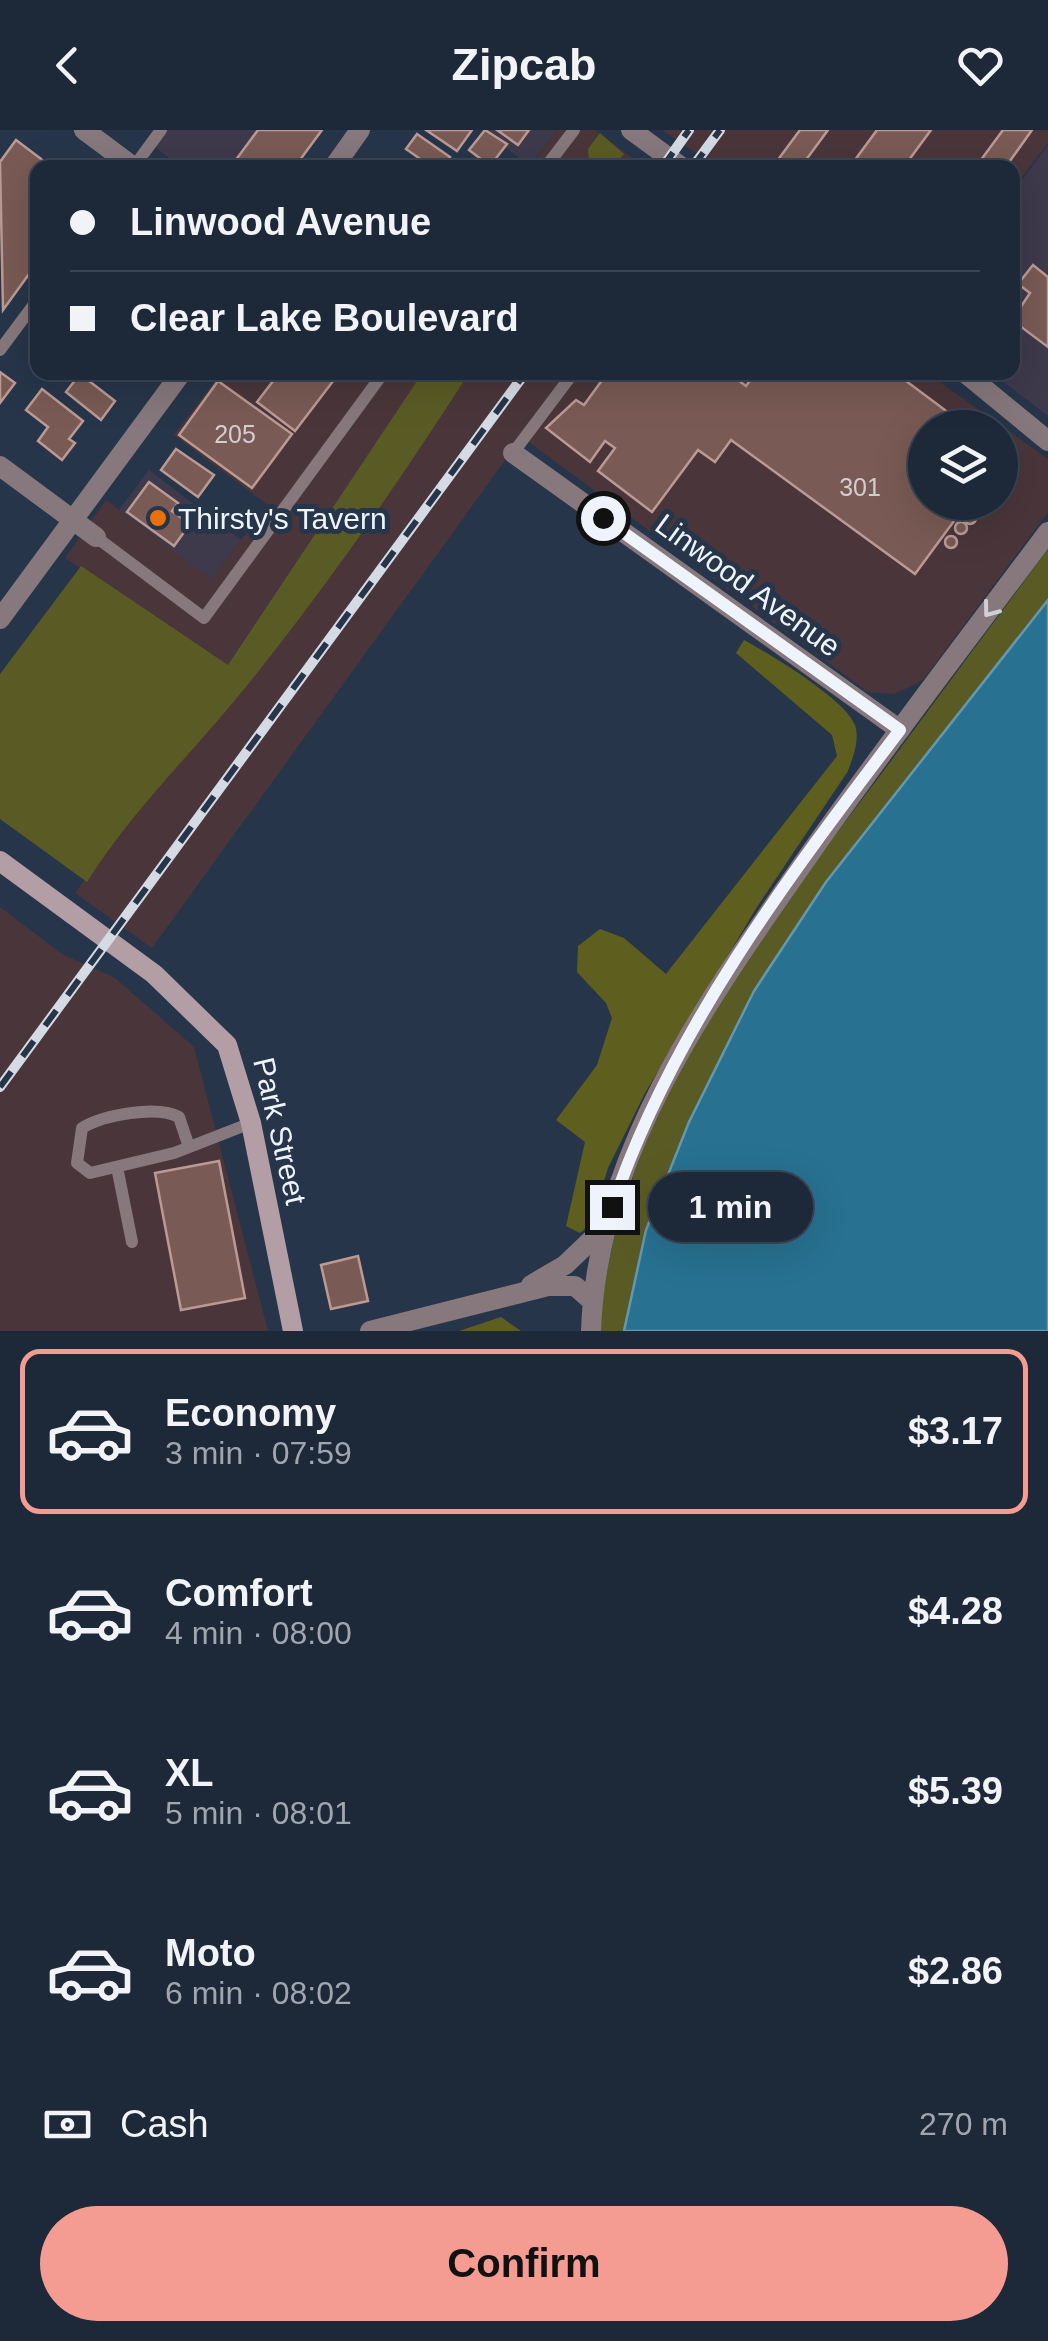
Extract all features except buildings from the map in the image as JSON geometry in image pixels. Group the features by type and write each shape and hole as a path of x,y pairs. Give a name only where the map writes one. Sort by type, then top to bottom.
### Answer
{"street":[{"path":"84,130 125,160"},
{"path":"339,160 360,130"},
{"path":"631,130 672,160"},
{"path":"0,619 176,380"},
{"path":"974,380 1048,440"},
{"name":"Linwood Avenue","path":"513,454 900,730"},
{"path":"0,466 96,537"},
{"path":"592,1331 592,1301 605,1227 638,1138 691,1030 900,730 1048,532"},
{"name":"Park Street","path":"0,861 154,974 228,1045 251,1124 293,1331"},
{"path":"520,1291 565,1265 605,1227"},
{"path":"370,1331 520,1291 575,1286 592,1301"}],"lane":[{"path":"139,160 161,130"},
{"path":"551,160 574,130"},
{"path":"0,350 30,309"},
{"path":"96,537 204,618 378,380"},
{"path":"513,454 568,380"},
{"path":"189,1147 179,1117 167,1111 93,1122 82,1128 77,1163 90,1174 189,1147 251,1124"},
{"path":"117,1167 132,1242"}],"path":[{"path":"1018,441 1022,437"}],"shaded area":[{"path":"164,130 319,130 296,160 172,160 153,146"},
{"path":"482,130 557,130 534,160 522,160"},
{"path":"557,130 595,130 635,160 535,160"},
{"path":"662,130 1048,130 1048,143 1020,180 1020,160 707,160"},
{"path":"600,133 624,154 618,160 589,160 588,149"},
{"path":"1048,145 1048,416 1001,380 1020,380 1020,183"},
{"path":"216,380 937,380 979,410 908,410 908,520 1018,520 1018,438 1048,459 1048,512 923,680 895,694 868,692 522,437 152,948 75,893 125,823 237,697 228,665 65,558 106,500 211,579 268,505 174,435"},
{"path":"418,380 464,380 386,499 297,621 140,810 87,882 0,819 0,674 81,566 228,665"},
{"path":"149,470 241,540 211,580 119,510"},
{"path":"1048,549 1048,600 826,882 754,991 689,1122 646,1230 624,1331 599,1331 611,1253 632,1178 662,1107 698,1038 783,907"},
{"path":"744,640 806,678 848,714 856,731 854,754 848,771 757,907 645,1093 608,1168 591,1224 580,1233 566,1226 585,1142 556,1120 597,1065 612,1018 606,1003 577,972 578,946 600,929 624,938 666,974 837,756 832,735 736,653"},
{"path":"0,907 62,954 115,978 194,1047 268,1331 0,1331"},
{"path":"501,1317 521,1331 459,1331"}],"water":[{"path":"1048,600 1048,1331 624,1331 646,1230 689,1122 754,991 826,882"}],"railway":[{"path":"668,160 689,130"},
{"path":"698,160 720,130"},
{"path":"0,1087 520,380"}],"place":[{"name":"Thirsty's Tavern","path":"158,518"}],"route":[{"path":"603,518 900,730 758,928 691,1030 661,1088 612,1207"}]}
